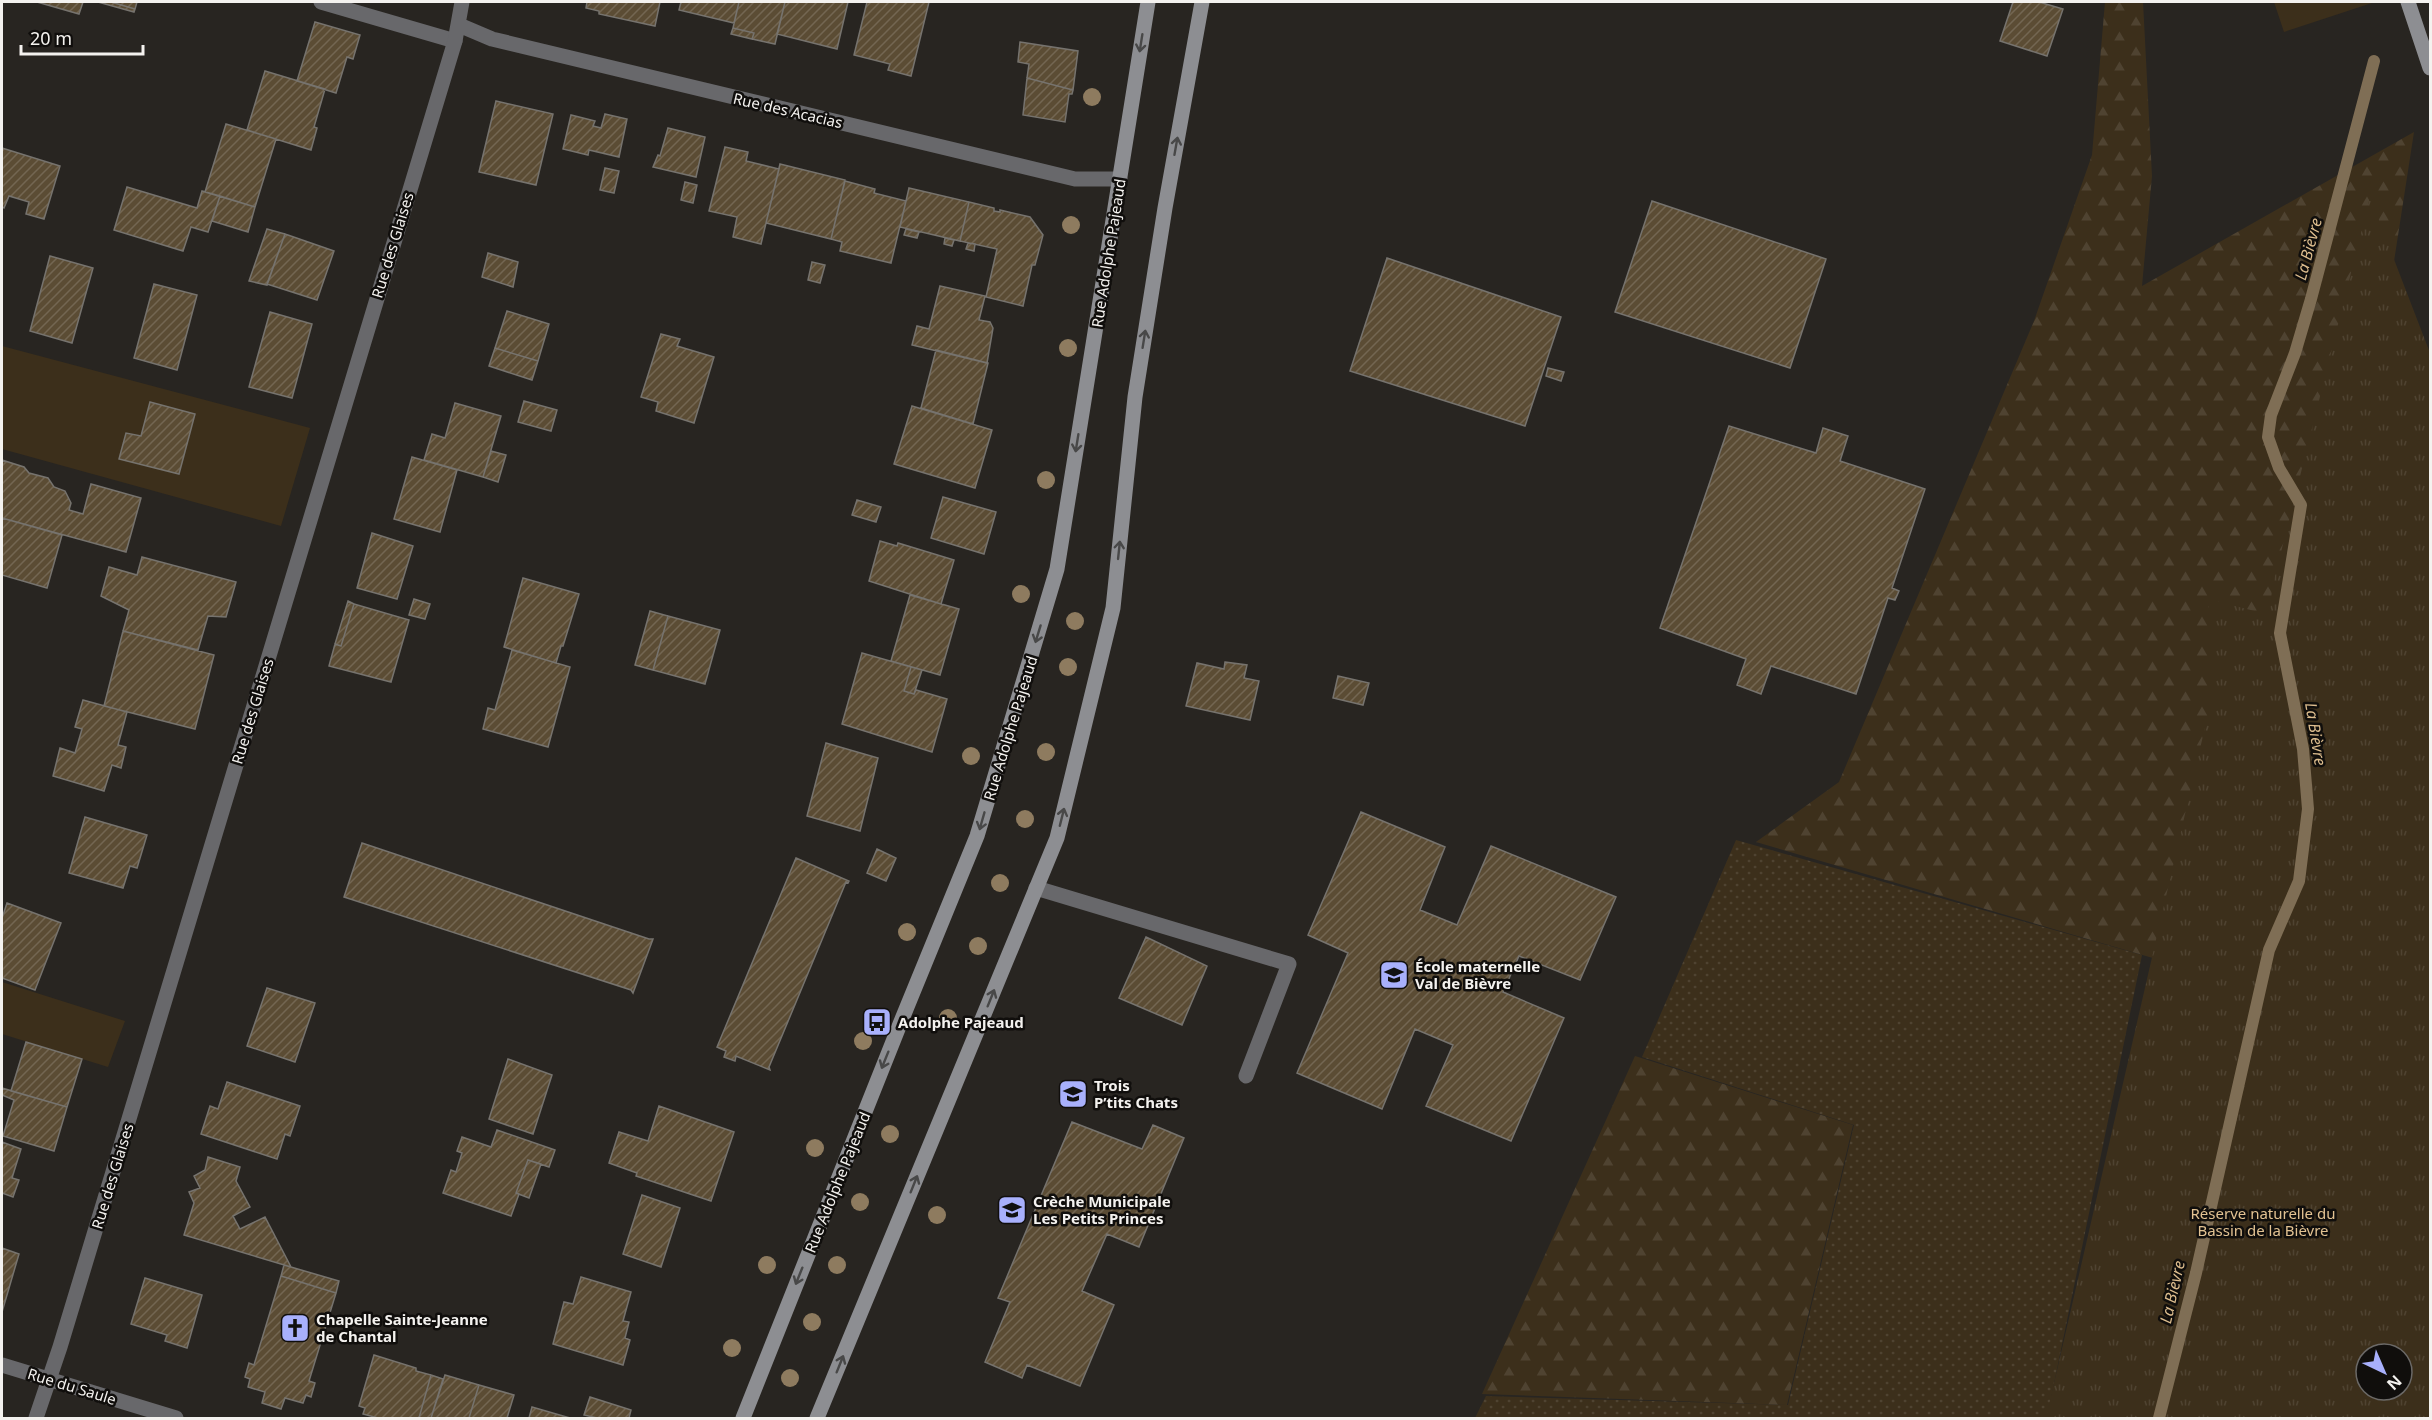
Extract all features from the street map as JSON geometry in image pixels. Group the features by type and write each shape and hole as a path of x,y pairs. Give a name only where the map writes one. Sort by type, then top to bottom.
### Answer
{"main road":[{"name":"Rue Adolphe Pajeaud","path":"743,1419 977,836 1057,569 1148,2"},
{"path":"818,1419 1057,838 1113,608 1135,397 1165,208 1202,2"},
{"path":"2408,2 2430,68"}],"street":[{"path":"321,2 455,41"},
{"name":"Rue des Glaises","path":"36,1419 455,41 462,2"},
{"name":"Rue des Acacias","path":"459,25 492,39 1075,179 1120,179"},
{"path":"1036,888 1289,964 1246,1076"},
{"name":"Rue du Saule","path":"2,1365 176,1419"}],"green space":[{"path":"2105,2 2143,2 2152,176 2142,286 2414,132 2335,643 2430,1418 2071,1418 2170,963 1756,842 1839,782 2034,321 2092,155"},
{"path":"2274,2 2375,2 2284,32"},
{"name":"Réserve naturelle du Bassin de la Bièvre","path":"2370,197 2430,353 2430,1418 2046,1418 2214,688 2208,599 2270,615 2272,588"},
{"path":"2,346 310,428 281,526 2,449"},
{"path":"1736,840 2142,955 2047,1418 1475,1418 1486,1396 1788,1405 1854,1125 1642,1057"},
{"path":"2,982 125,1021 108,1067 2,1034"},
{"path":"1635,1056 1853,1125 1787,1405 1482,1394"}],"building":[{"path":"37,2 83,2 79,14"},
{"path":"98,2 111,2 135,9 134,12"},
{"path":"111,2 137,2 135,9"},
{"path":"587,2 660,2 655,26 599,14 599,11 586,8"},
{"path":"681,2 739,2 734,23 679,10"},
{"path":"739,2 785,2 775,44 752,39 754,33 733,28"},
{"path":"785,2 848,2 837,49 777,34"},
{"path":"867,2 929,2 911,76 888,70 890,64 854,55"},
{"path":"2013,2 2039,2 2063,9 2047,56 2000,41"},
{"path":"315,22 360,35 353,59 347,57 336,93 297,81"},
{"path":"733,28 754,33 752,39 731,34"},
{"path":"1020,42 1078,51 1073,90 1027,78 1029,64 1018,62"},
{"path":"265,71 325,89 314,127 317,128 311,150 247,130"},
{"path":"1027,78 1073,90 1072,94 1069,94 1065,122 1023,115"},
{"path":"496,101 553,114 536,185 479,172"},
{"path":"605,114 627,119 619,157 589,150 588,155 563,149 571,115 595,121 593,126 601,128"},
{"path":"226,124 276,139 255,207 205,192"},
{"path":"668,128 705,137 696,177 653,167 658,155 660,156"},
{"path":"725,147 748,152 746,161 779,169 761,244 733,237 737,217 709,211"},
{"path":"2,148 60,166 44,219 26,214 29,202 9,196 4,208 2,207"},
{"path":"780,164 845,180 831,239 766,223"},
{"path":"605,168 619,171 614,193 600,190"},
{"path":"845,181 875,189 874,193 906,201 891,263 840,251 842,242 831,239"},
{"path":"685,182 697,185 693,203 681,200"},
{"path":"127,187 197,208 202,191 220,196 208,232 191,227 183,251 114,230"},
{"path":"909,188 969,202 960,241 900,227"},
{"path":"220,196 255,207 248,232 212,221"},
{"path":"1652,201 1826,259 1790,368 1615,312"},
{"path":"969,202 994,208 994,211 1000,212 1000,210 1030,217 1043,235 1035,265 1032,265 1023,306 986,297 997,249 960,241"},
{"path":"267,229 285,234 267,285 249,281"},
{"path":"906,229 919,232 917,238 904,235"},
{"path":"285,234 334,251 317,300 267,284"},
{"path":"945,238 954,240 952,246 944,244"},
{"path":"968,243 975,244 974,251 966,249"},
{"path":"488,253 518,262 513,287 482,277"},
{"path":"50,256 93,268 72,343 30,331"},
{"path":"1387,258 1561,317 1525,426 1350,371"},
{"path":"812,262 825,265 820,283 808,280"},
{"path":"154,284 197,295 177,370 134,358"},
{"path":"940,286 985,296 979,320 990,322 993,328 987,363 912,345 917,326 929,329"},
{"path":"507,311 549,324 538,361 495,348"},
{"path":"270,312 312,324 292,398 249,387"},
{"path":"661,334 680,339 677,346 714,357 694,423 656,411 658,402 641,397"},
{"path":"495,348 538,361 532,380 489,366"},
{"path":"936,350 988,363 973,424 921,408"},
{"path":"1548,368 1564,372 1561,381 1546,376"},
{"path":"524,401 557,410 551,431 518,422"},
{"path":"150,402 195,414 179,474 119,459 126,433 141,436"},
{"path":"455,403 501,416 483,477 424,460 432,434 445,438"},
{"path":"912,406 992,430 975,488 894,464"},
{"path":"1729,426 1816,453 1823,428 1848,436 1840,461 1925,489 1892,588 1899,591 1895,600 1888,598 1856,694 1771,666 1761,694 1737,685 1746,659 1660,628"},
{"path":"491,451 506,455 498,482 483,477"},
{"path":"412,457 457,470 440,532 394,519"},
{"path":"2,460 24,467 29,473 48,478 54,487 65,491 71,503 69,510 83,514 91,484 141,498 126,552 2,518"},
{"path":"943,497 996,512 984,554 931,538"},
{"path":"857,500 881,507 876,522 852,515"},
{"path":"2,518 62,535 47,588 2,575"},
{"path":"372,533 413,546 397,599 357,588"},
{"path":"880,541 897,546 898,543 954,560 941,604 869,581"},
{"path":"142,557 236,582 226,617 208,616 198,650 123,631 129,610 101,596 109,567 137,575"},
{"path":"523,578 579,594 556,663 504,647"},
{"path":"910,595 959,609 940,675 891,661"},
{"path":"414,599 430,604 425,619 409,615"},
{"path":"348,601 354,604 341,646 335,644"},
{"path":"354,604 409,620 391,682 329,666 335,644 341,646"},
{"path":"650,611 668,616 653,670 635,665"},
{"path":"668,616 720,630 705,684 653,670"},
{"path":"123,631 214,655 195,729 104,706"},
{"path":"512,650 570,667 548,747 483,729 488,708 495,710"},
{"path":"862,653 911,667 904,691 914,694 916,690 947,699 932,752 842,724"},
{"path":"1225,662 1247,665 1244,678 1259,681 1250,720 1186,706 1197,663 1224,669"},
{"path":"911,667 922,670 914,694 904,691"},
{"path":"1338,676 1369,683 1363,705 1333,698"},
{"path":"83,700 127,712 118,745 126,747 121,768 112,765 104,791 53,776 60,748 75,753 82,729 75,727"},
{"path":"826,743 878,758 860,831 807,816"},
{"path":"1361,812 1445,847 1420,910 1457,925 1491,846 1616,897 1580,980 1519,956 1503,992 1564,1018 1511,1141 1426,1106 1453,1045 1415,1029 1382,1109 1297,1073 1348,953 1308,935"},
{"path":"85,817 147,835 137,868 130,866 123,888 69,873"},
{"path":"362,843 653,939 633,993 631,990 344,897"},
{"path":"877,849 896,858 886,881 867,873"},
{"path":"796,858 849,881 846,882 769,1067 770,1070 736,1056 735,1061 724,1057 726,1051 717,1047"},
{"path":"7,903 61,923 35,990 2,978 2,918"},
{"path":"1146,937 1207,966 1182,1025 1119,998"},
{"path":"267,988 315,1003 295,1062 247,1046"},
{"path":"26,1042 82,1059 67,1107 11,1091"},
{"path":"508,1059 552,1075 533,1134 489,1119"},
{"path":"227,1082 300,1106 290,1136 285,1134 277,1159 201,1134 210,1106 218,1109"},
{"path":"2,1088 67,1107 54,1151 3,1136 14,1100 2,1095"},
{"path":"659,1106 734,1132 711,1201 636,1176 637,1173 609,1163 619,1132 648,1141"},
{"path":"1072,1122 1142,1149 1153,1125 1184,1138 1139,1247 1107,1234 1082,1291 1114,1305 1080,1386 1027,1365 1022,1378 985,1362 1010,1302 998,1298"},
{"path":"497,1130 555,1150 549,1167 528,1160 516,1193 519,1194 511,1216 443,1193 451,1170 456,1172 462,1153 457,1151 462,1137 491,1147"},
{"path":"2,1142 21,1149 12,1178 19,1180 13,1197 2,1193"},
{"path":"208,1157 240,1167 236,1181 250,1207 233,1216 240,1229 265,1217 291,1267 184,1235 194,1203 189,1192 200,1188 194,1176 205,1170"},
{"path":"528,1160 541,1164 529,1198 516,1193"},
{"path":"642,1195 680,1208 661,1267 623,1254"},
{"path":"2,1248 19,1254 2,1312"},
{"path":"284,1265 339,1281 336,1293 281,1276"},
{"name":"Chapelle Sainte-Jeanne de Chantal","path":"281,1276 336,1293 309,1381 315,1383 311,1397 306,1395 303,1403 285,1398 281,1409 262,1403 265,1392 248,1387 250,1379 245,1377 249,1363 254,1365"},
{"path":"581,1277 631,1292 623,1321 629,1322 625,1338 630,1340 623,1365 553,1344 564,1302 573,1304"},
{"path":"145,1278 202,1295 187,1348 165,1341 167,1335 131,1324"},
{"path":"374,1355 431,1375 419,1418 378,1418 363,1414 365,1408 359,1406"},
{"path":"431,1375 443,1379 431,1418 419,1418"},
{"path":"445,1375 479,1385 469,1418 431,1418"},
{"path":"479,1385 514,1395 507,1418 469,1418"},
{"path":"590,1397 631,1410 629,1418 597,1418 584,1415"},
{"path":"532,1407 570,1418 529,1418"}],"waterway":[{"name":"La Bièvre","path":"2159,1418 2196,1273 2269,950 2299,881 2308,809 2303,749 2280,633 2301,505 2279,468 2268,437 2271,415 2295,353 2311,299 2374,61"}],"place":[{"name":"École maternelle Val de Bièvre","path":"1394,975"},
{"name":"Adolphe Pajeaud","path":"877,1022"},
{"name":"Trois P’tits Chats","path":"1073,1094"},
{"name":"Crèche Municipale Les Petits Princes","path":"1012,1210"},
{"name":"Chapelle Sainte-Jeanne de Chantal","path":"295,1328"}]}
